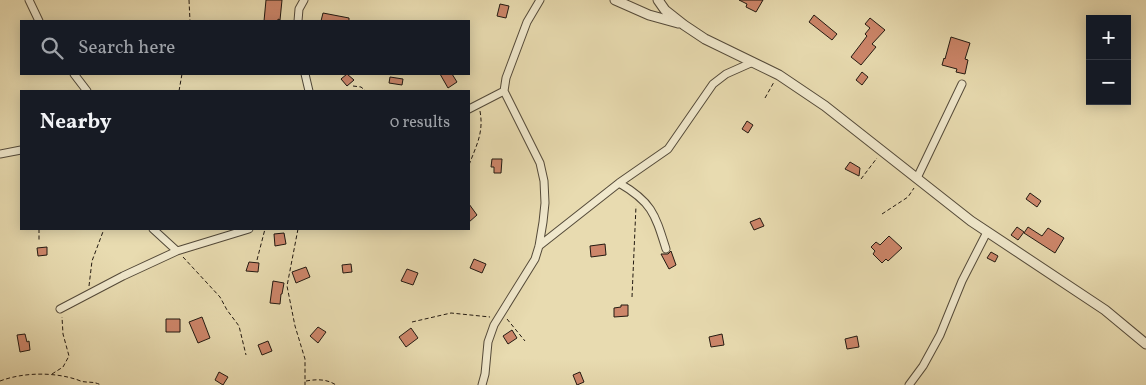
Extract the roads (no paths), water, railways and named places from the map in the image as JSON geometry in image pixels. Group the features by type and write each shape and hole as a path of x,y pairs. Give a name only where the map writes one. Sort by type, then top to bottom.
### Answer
{"street":[{"path":"28,0 38,20"},
{"path":"298,20 298,9 304,0"},
{"path":"482,385 488,342 502,310 528,271 539,246 545,203 544,182 540,163 504,91 506,78 527,22 540,0"},
{"path":"615,0 649,16 684,25"},
{"path":"658,0 665,10 684,25 705,38 779,75 826,106 971,221 1105,310 1146,344"},
{"path":"539,246 619,183 668,149 713,84 726,74 753,62"},
{"path":"75,75 86,90"},
{"path":"305,75 309,90"},
{"path":"917,178 962,84"},
{"path":"470,108 504,91"},
{"path":"0,154 20,150"},
{"path":"619,183 636,193 650,208 659,225 666,248"},
{"path":"154,230 177,251"},
{"path":"60,309 122,276 177,251 246,230"},
{"path":"909,385 923,366 940,335 962,281 987,232"}]}
